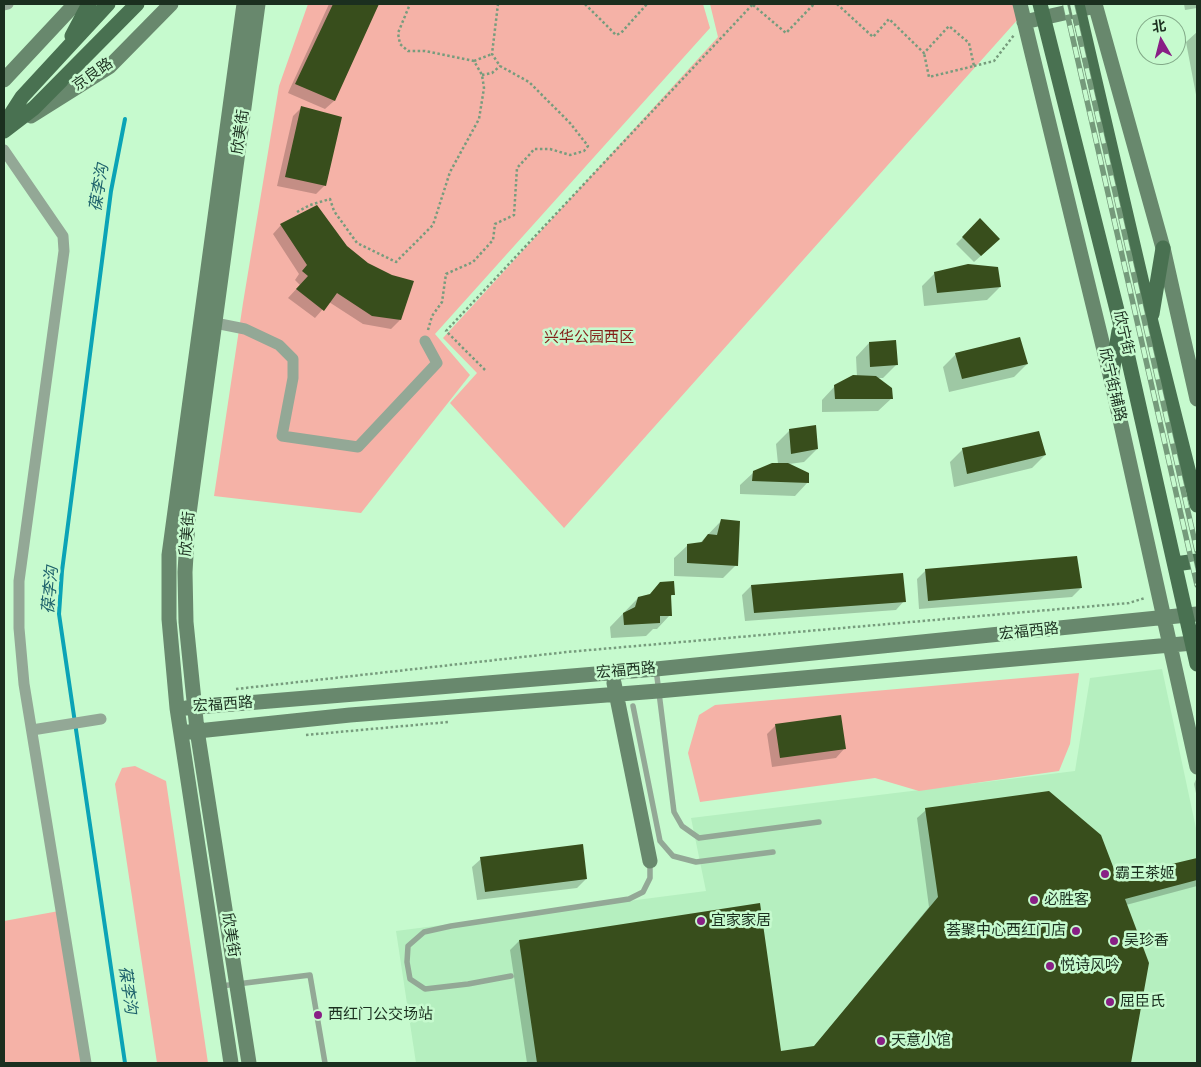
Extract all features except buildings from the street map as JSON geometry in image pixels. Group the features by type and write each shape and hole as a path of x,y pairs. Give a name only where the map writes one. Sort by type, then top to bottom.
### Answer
{"main road":[{"path":"62,54 89,4"},
{"path":"4,125 22,96 108,4"},
{"name":"京良路","path":"4,132 34,108 137,4"},
{"name":"欣宁街","path":"1078,7 1151,322 1197,505"},
{"name":"欣宁街","path":"1042,11 1120,322 1175,564 1192,615 1197,664"},
{"path":"1151,322 1163,248"},
{"path":"1111,379 1120,322"},
{"path":"1175,564 1197,561"}],"street":[{"path":"4,5 8,4"},
{"path":"4,80 76,4"},
{"name":"京良路","path":"4,132 109,67 171,4"},
{"name":"欣美街","path":"232,1063 177,708 169,620 169,555 244,4"},
{"name":"欣美街","path":"249,1063 194,708 186,622 185,572 188,521 258,4"},
{"name":"欣宁街辅路","path":"1020,4 1111,379 1197,767"},
{"path":"1024,22 1042,11 1096,4 1163,248 1197,399"},
{"path":"4,150 63,236 64,251 19,581 19,628 86,1063"},
{"path":"215,324 245,329 279,345 293,359 293,378 282,436 358,447 437,364 425,341"},
{"name":"宏福西路","path":"177,708 656,668 1192,615"},
{"name":"宏福西路","path":"181,733 359,714 658,691 1195,643"},
{"path":"612,672 650,861"},
{"path":"36,729 100,719"}],"lane":[{"path":"656,668 674,812 682,826 699,838 819,822"},
{"path":"633,706 660,841 673,856 696,862 773,852"},
{"path":"511,976 425,989 410,978 407,962 408,946 424,932 451,926 629,899 643,892 650,878 650,861"},
{"path":"219,987 310,975 325,1063"}],"path":[{"path":"410,4 398,33 400,44 408,51 425,51 474,61 492,54"},
{"path":"425,341 432,316 442,302 446,274 473,262 493,240 495,224 514,215 517,168 534,149 550,149 570,155 584,151 588,146 570,123 529,82 500,66 492,54 498,4"},
{"path":"585,4 616,35 621,33 647,4"},
{"path":"485,370 446,331 752,4 786,33 814,4"},
{"path":"837,4 873,37 889,19 924,53 929,77 994,61 1024,22"},
{"path":"924,53 949,26 969,43 974,66"},
{"path":"297,212 310,205 330,199 334,211 357,242 396,262 433,225 450,172 480,119 484,88 482,75 474,61"},
{"path":"482,75 492,73 500,66"},
{"name":"宏福西路","path":"232,689 567,652 1129,603 1160,594"}],"shaded area":[{"path":"1162,669 1197,833 1197,1063 416,1063 396,931 706,891 691,818 1075,771 1090,678"}],"green space":[{"path":"308,4 703,4 710,28 435,334 470,375 361,513 214,496 243,303 279,86"},
{"name":"兴华公园西区","path":"710,4 1016,4 1019,18 564,528 450,403 477,373 443,338 718,37"},
{"path":"1079,673 1070,744 1059,771 919,791 875,778 700,802 688,753 699,715 715,705"},
{"path":"135,766 166,781 208,1063 157,1063 115,784 122,768"},
{"path":"59,911 83,1063 4,1063 4,921"}],"waterway":[{"name":"葆李沟","path":"125,119 111,191 62,571 59,614 125,1063"}],"railway":[{"path":"1065,4 1197,585"},
{"path":"1072,4 1197,551"}],"place":[{"name":"霸王茶姬","path":"1105,874"},
{"name":"必胜客","path":"1034,900"},
{"name":"宜家家居","path":"701,921"},
{"name":"荟聚中心西红门店","path":"1076,931"},
{"name":"吴珍香","path":"1114,941"},
{"name":"悦诗风吟","path":"1050,966"},
{"name":"屈臣氏","path":"1110,1002"},
{"name":"西红门公交场站","path":"318,1015"},
{"name":"天意小馆","path":"881,1041"}]}
